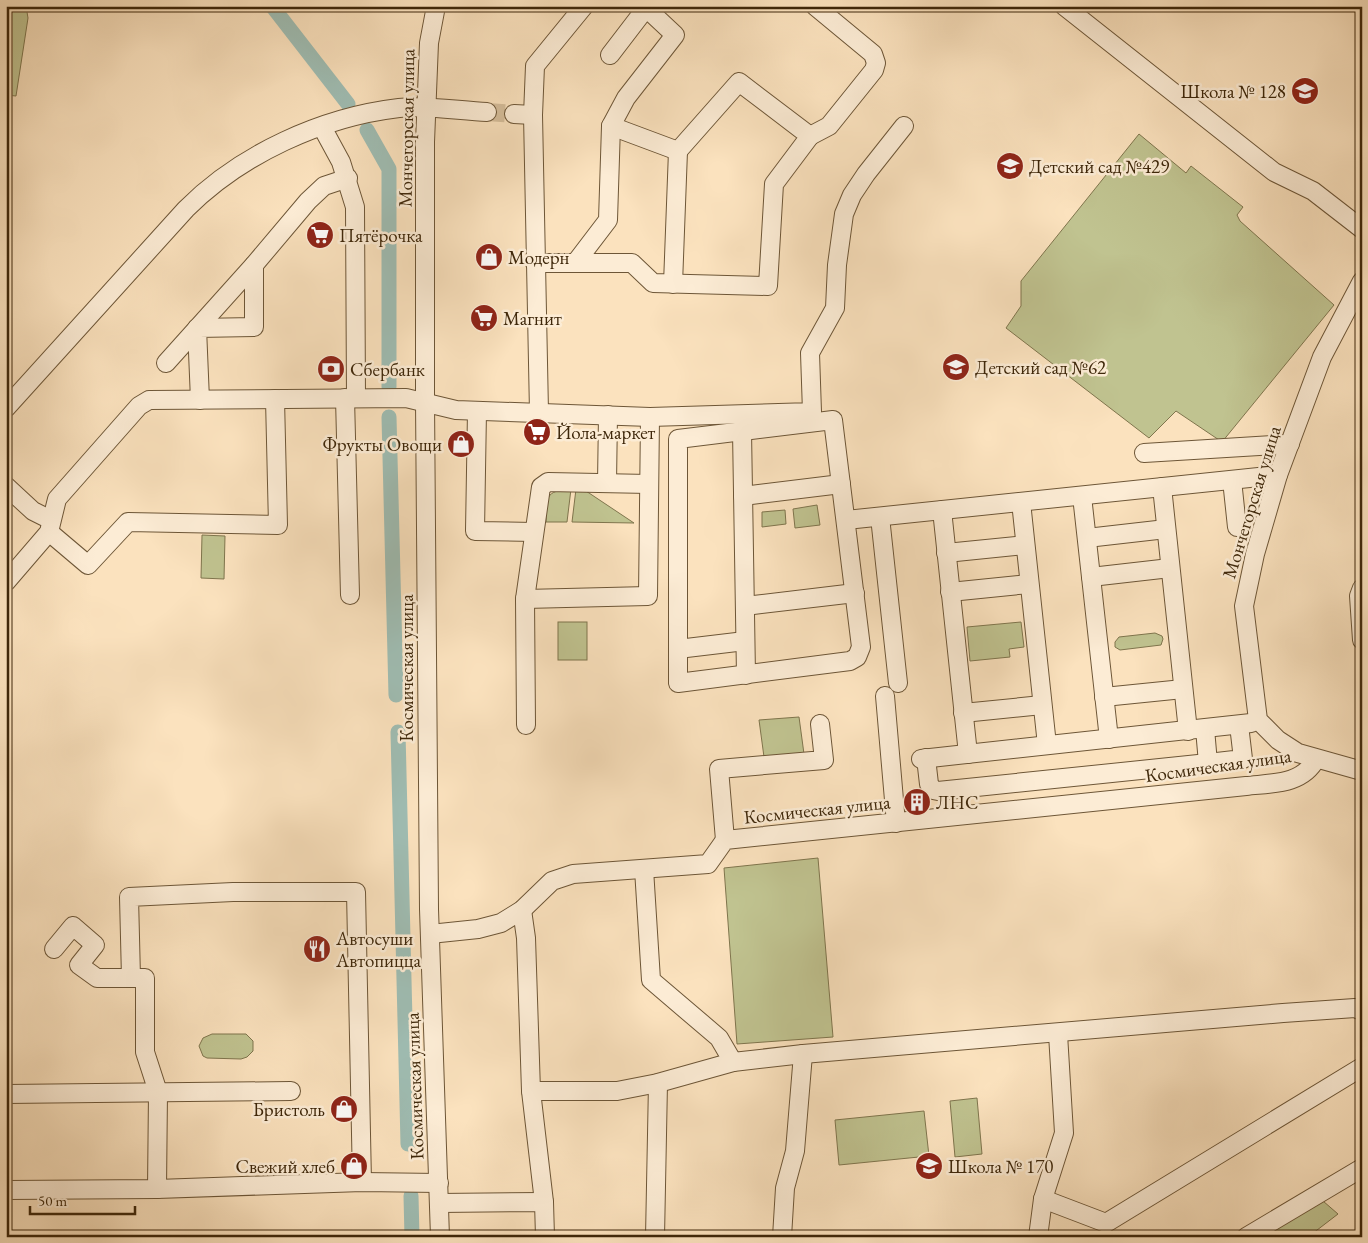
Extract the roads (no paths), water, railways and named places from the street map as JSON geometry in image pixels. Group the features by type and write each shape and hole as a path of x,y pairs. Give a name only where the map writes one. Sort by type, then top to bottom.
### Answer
{"street":[{"name":"Мончегорская улица","path":"425,402 426,109 429,43 436,6"},
{"path":"539,412 533,115 535,66 584,6"},
{"path":"535,263 632,263 653,283 768,286 774,184 810,136 829,126 874,70 876,62 874,54 815,6"},
{"path":"1064,6 1274,172 1313,191 1362,230"},
{"path":"576,262 608,220 611,126 626,98 676,35 645,7 610,55"},
{"path":"673,284 678,151 739,82 810,136"},
{"path":"6,408 206,189 240,165 287,141 322,127 378,112 401,108 487,112"},
{"path":"514,114 533,115"},
{"path":"611,126 678,151"},
{"path":"6,582 50,526 57,499 138,406 150,400 406,398 456,410 650,417 812,412 810,353 835,308 837,265 844,214 852,195 866,174 904,126"},
{"path":"322,127 342,162 355,208 350,398 350,595"},
{"path":"166,362 254,265 308,201 324,186 348,178"},
{"path":"197,328 254,327 254,265"},
{"name":"Мончегорская улица","path":"1258,720 1244,606 1255,554 1278,475 1322,357 1362,281"},
{"path":"197,328 200,400"},
{"path":"6,486 50,526 88,565 128,522 278,525 275,399"},
{"name":"Космическая улица","path":"425,402 430,934 440,1237"},
{"path":"477,411 475,531 534,532"},
{"path":"607,483 608,415"},
{"path":"525,599 648,596 650,417"},
{"path":"833,420 841,484 861,647 854,659 678,683 678,439 833,420"},
{"path":"742,431 746,675"},
{"path":"1144,453 1290,444"},
{"path":"846,520 1278,475"},
{"path":"1232,480 1238,527"},
{"path":"526,725 525,599 539,492 544,484 649,484"},
{"path":"743,496 841,484"},
{"path":"1162,487 1183,689 1208,763"},
{"path":"1082,496 1108,739"},
{"path":"1020,502 1047,745"},
{"path":"942,510 968,754"},
{"path":"880,517 892,689 896,823"},
{"path":"1087,538 1166,529"},
{"path":"946,553 1025,545"},
{"path":"1091,577 1170,568"},
{"path":"950,592 1029,584"},
{"path":"1362,588 1359,596 1362,640"},
{"path":"745,606 854,593"},
{"path":"678,649 745,641"},
{"path":"1104,697 1183,689"},
{"path":"963,713 1042,705"},
{"path":"1239,725 1243,759 1208,763 938,791 933,790 929,784 923,758 1196,730 1239,725 1258,720 1278,740 1298,753 1362,771"},
{"path":"725,840 719,769 824,760 820,724"},
{"name":"Космическая улица","path":"430,934 478,930 501,923 522,910 552,881 566,877 708,864 725,840 1294,780 1308,772 1316,759"},
{"path":"644,869 651,980 719,1038 733,1062"},
{"path":"131,978 129,897 233,892 356,892 362,1182"},
{"path":"522,910 526,938 531,1091 544,1202 545,1237"},
{"path":"54,949 73,926 95,945 78,965 96,978 145,978 145,1052 158,1092 157,1190"},
{"path":"531,1091 617,1091 658,1083 733,1062 803,1054 1058,1034 1283,1013 1355,1008 1362,1012"},
{"path":"1038,1237 1043,1199 1064,1133 1058,1034"},
{"path":"782,1237 785,1188 795,1151 803,1054"},
{"path":"1043,1199 1106,1223 1362,1068"},
{"path":"655,1237 658,1083"},
{"path":"6,1094 291,1091"},
{"path":"1246,1237 1362,1168"},
{"path":"6,1190 157,1190 362,1182 439,1183"},
{"path":"439,1203 544,1202"}],"waterway":[{"path":"272,6 348,104"},
{"path":"367,130 389,169 389,387"},
{"path":"389,417 396,695"},
{"path":"398,732 408,1144"},
{"path":"411,1196 412,1237"}],"tunnel":[{"path":"487,112 514,114"}],"place":[{"name":"Школа № 128","path":"1305,91"},
{"name":"Детский сад №429","path":"1010,166"},
{"name":"Пятёрочка","path":"320,235"},
{"name":"Модерн","path":"489,257"},
{"name":"Магнит","path":"484,318"},
{"name":"Детский сад №62","path":"956,367"},
{"name":"Сбербанк","path":"331,369"},
{"name":"Йола-маркет","path":"537,432"},
{"name":"Фрукты Овощи","path":"461,444"},
{"name":"ЛНС","path":"917,802"},
{"name":"Автосуши Автопицца","path":"317,949"},
{"name":"Бристоль","path":"344,1109"},
{"name":"Свежий хлеб","path":"354,1166"},
{"name":"Школа № 170","path":"929,1166"}]}
